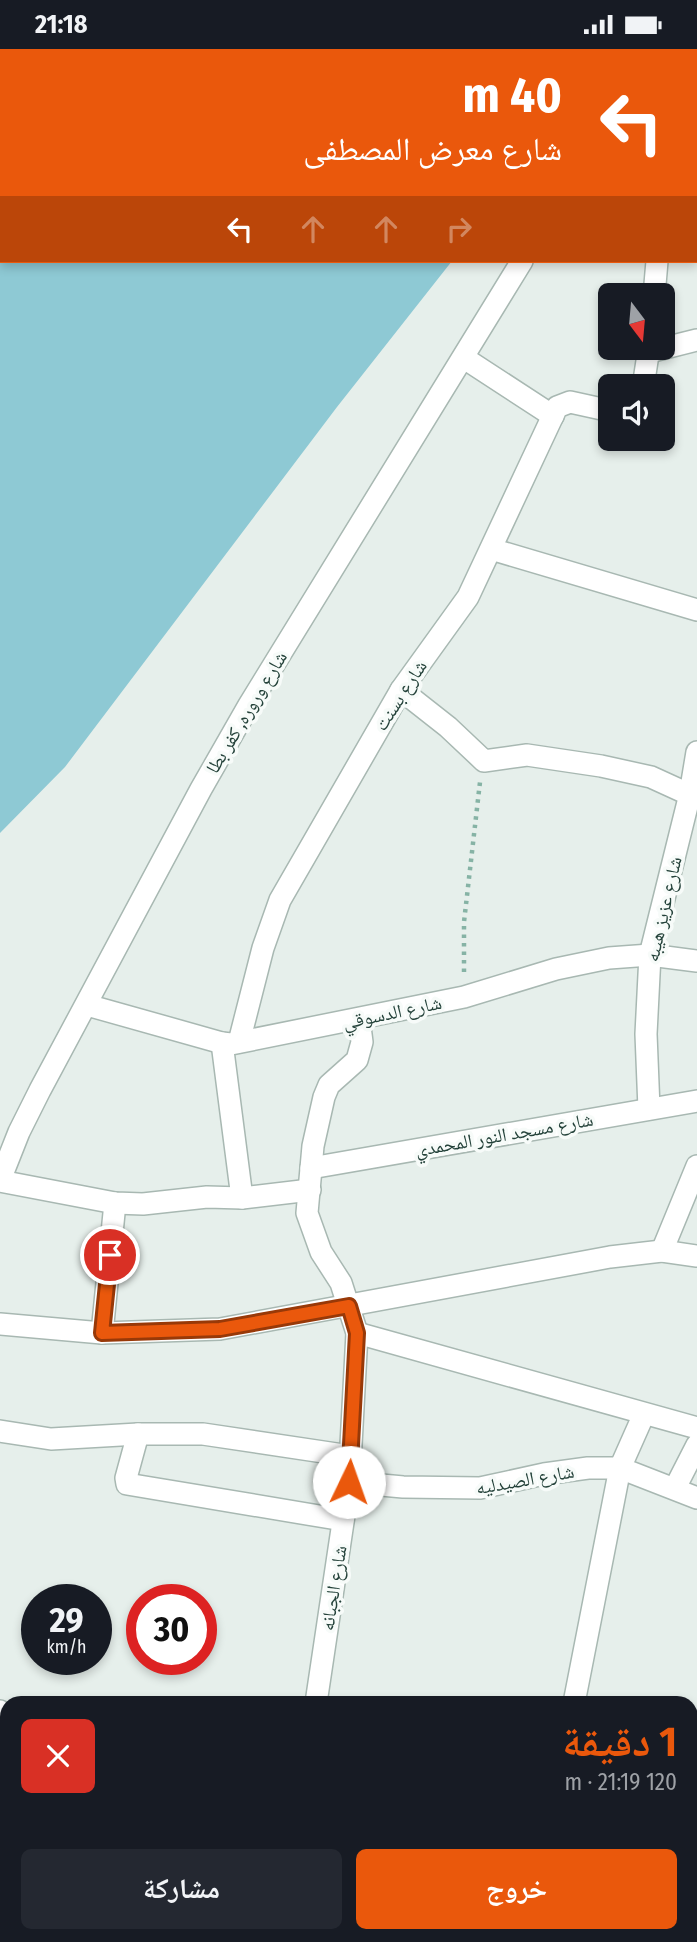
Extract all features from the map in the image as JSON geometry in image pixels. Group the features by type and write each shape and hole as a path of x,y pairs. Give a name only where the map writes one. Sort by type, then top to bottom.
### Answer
{"street":[{"name":"شارع وروره, كفر بطا","path":"0,1181 19,1132 201,789 249,705 521,263"},
{"path":"655,283 657,263"},
{"path":"676,344 697,340"},
{"path":"464,358 553,416 561,404 570,402 598,408"},
{"name":"شارع بسنت","path":"231,1043 281,900 401,689 468,597 553,416"},
{"path":"491,549 697,610"},
{"path":"401,689 484,761 527,755 601,767 651,777 694,796"},
{"name":"شارع عزيز هيبه","path":"649,1109 646,1034 650,955 694,796 697,752"},
{"name":"شارع الدسوقي","path":"87,1005 231,1043 464,997 585,962 650,955 697,961"},
{"name":"شارع الجبانه","path":"317,1696 349,1482 357,1333 341,1283 321,1252 307,1213 316,1126 329,1085 357,1060 362,1042 359,1019"},
{"path":"231,1043 242,1198"},
{"name":"شارع مسجد النور المحمدي","path":"311,1168 697,1101"},
{"path":"662,1251 697,1166"},
{"path":"0,1181 115,1203 143,1204 208,1197 242,1198 310,1190"},
{"path":"102,1333 115,1203"},
{"path":"0,1324 102,1333 220,1329 610,1257 662,1251 697,1256"},
{"path":"357,1333 697,1428"},
{"path":"575,1696 620,1468 644,1413"},
{"path":"0,1431 51,1439 138,1434 203,1434 350,1456"},
{"path":"138,1434 125,1478 127,1484 343,1520"},
{"path":"674,1488 697,1445"},
{"name":"شارع الصيدليه","path":"349,1482 452,1489 480,1488 544,1474 588,1468 620,1468 697,1497"}],"path":[{"path":"464,997 464,922 477,797 484,761"}],"water":[{"path":"0,263 450,263 337,407 65,767 0,833"}],"route":[{"path":"110,1255 102,1333 220,1329 349,1306 357,1333 349,1482"}]}
